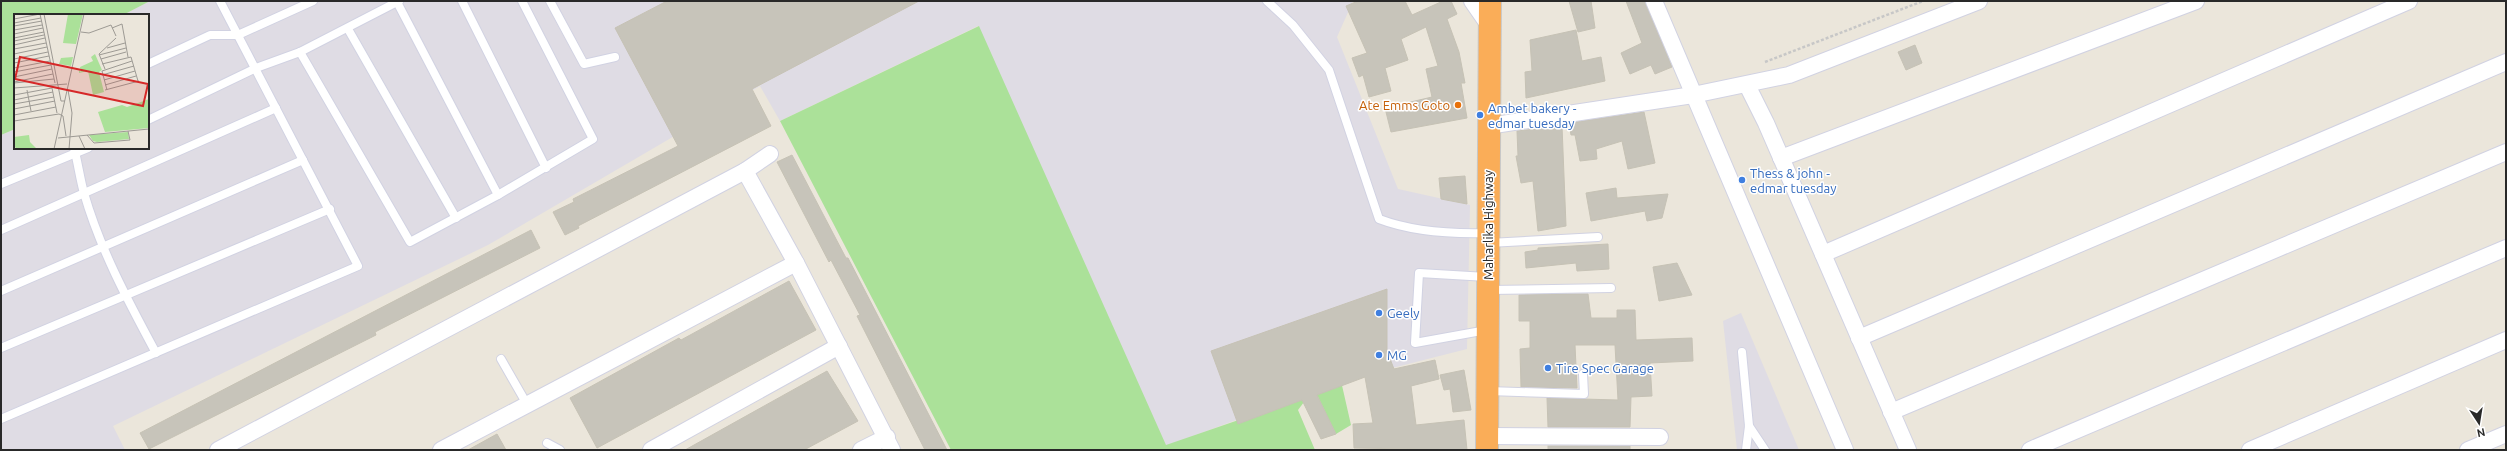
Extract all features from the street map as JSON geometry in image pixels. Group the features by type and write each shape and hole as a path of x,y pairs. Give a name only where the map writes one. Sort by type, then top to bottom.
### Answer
{"highway":[{"name":"Maharlika Highway","path":"1487,443 1490,1"}],"street":[{"path":"1472,1 1490,27"},
{"path":"1654,1 1845,450"},
{"path":"1488,126 1747,86 1790,75 1979,1"},
{"path":"1781,158 2196,1"},
{"path":"1823,254 2409,1"},
{"path":"1860,338 2506,62"},
{"path":"1747,86 1781,158 1908,450"},
{"path":"1891,412 2506,152"},
{"path":"218,450 744,171 770,154"},
{"path":"744,171 796,263 889,443 861,450"},
{"path":"2030,450 2506,248"},
{"path":"440,450 528,406 796,263"},
{"path":"2250,450 2506,340"},
{"path":"651,450 839,346"},
{"path":"2468,450 2506,434"},
{"path":"1487,443 1660,437"}],"lane":[{"path":"1,419 358,266 330,209 220,1"},
{"path":"149,64 210,35 238,35 313,1"},
{"path":"149,120 256,68 300,52 348,29 398,1 498,195"},
{"path":"462,1 546,168"},
{"path":"300,52 410,242 546,168 592,139 522,1"},
{"path":"550,1 584,64 615,56"},
{"path":"1267,1 1293,25 1329,70 1379,219 1401,227 1488,238 1598,237"},
{"path":"348,29 456,218"},
{"path":"1,230 276,108"},
{"path":"1,184 75,151 84,193 103,246 125,296 156,353"},
{"path":"1,290 303,160"},
{"path":"1,348 330,209"},
{"path":"1488,330 1415,343 1419,273 1488,284 1612,288"},
{"path":"1742,352 1749,426 1746,450"},
{"path":"501,360 528,406"},
{"path":"1487,391 1584,394 1583,374"},
{"path":"1749,426 1765,450"},
{"path":"547,443 560,450"}],"path":[{"path":"1747,86 1765,62 1923,1"}],"shaded area":[{"path":"150,1 1353,1 1337,37 1398,189 1470,205 1467,349 1341,381 1166,446 978,26 780,121 760,86 488,245 113,426 125,450 1,450 1,135 14,129 14,149 149,149 149,14 125,14"},
{"path":"1741,313 1799,450 1737,450 1723,321"}],"green space":[{"path":"1,1 150,1 125,14 14,14 14,129 1,135"},
{"path":"979,26 1166,445 1276,407 1341,381 1351,425 1336,434 1318,397 1304,402 1298,410 1315,450 951,450 780,121"}],"building":[{"path":"667,1 919,1 752,89 771,126 578,226 579,228 565,235 553,212 574,202 573,199 678,146 615,28"},
{"path":"1358,1 1405,1 1412,15 1443,1 1451,1 1457,14 1447,19 1459,52 1465,83 1461,83 1467,118 1391,132 1385,108 1432,97 1426,69 1438,66 1426,27 1401,39 1408,60 1385,68 1391,91 1369,97 1363,75 1359,77 1352,58 1367,53 1346,6"},
{"path":"1569,1 1591,1 1595,28 1578,32"},
{"path":"1626,1 1645,1 1672,67 1655,74 1651,65 1630,74 1621,53 1642,43"},
{"path":"1576,30 1582,61 1601,57 1605,81 1526,98 1525,72 1532,71 1530,40"},
{"path":"1915,45 1922,63 1906,70 1898,52"},
{"path":"1644,112 1655,163 1628,169 1622,141 1596,149 1597,159 1580,161 1575,135 1571,135 1569,123"},
{"path":"1562,126 1566,226 1538,231 1533,181 1521,183 1516,156 1518,156 1517,131"},
{"path":"792,155 846,258 848,258 947,450 925,450 857,316 860,315 831,260 829,262 777,162"},
{"path":"1465,176 1467,204 1441,199 1439,178"},
{"path":"1616,188 1617,198 1668,194 1662,218 1647,221 1645,211 1591,221 1586,193"},
{"path":"531,230 540,248 375,332 376,335 149,449 140,433"},
{"path":"1608,244 1609,269 1577,271 1576,263 1526,268 1525,252 1538,250 1538,248"},
{"path":"1677,263 1692,295 1659,301 1653,267"},
{"path":"789,281 816,330 597,448 570,398 679,338 681,340"},
{"path":"1387,289 1387,351 1394,369 1435,360 1439,379 1411,386 1416,425 1464,420 1467,450 1354,448 1353,424 1373,423 1365,377 1317,395 1336,434 1321,439 1302,400 1238,424 1211,351"},
{"path":"1588,294 1591,318 1617,318 1617,310 1635,310 1636,340 1692,338 1693,361 1650,363 1652,396 1631,397 1630,427 1548,427 1547,398 1618,400 1615,345 1575,345 1577,388 1521,387 1520,349 1530,348 1530,321 1519,321 1519,295"},
{"path":"1464,370 1471,410 1453,412 1450,389 1444,390 1440,375"},
{"path":"827,371 858,421 804,450 685,450"},
{"path":"497,434 506,450 468,450"},
{"path":"1548,446 1630,446 1630,450 1548,450"}],"place":[{"name":"Ate Emms Goto","path":"1458,105"},
{"name":"Ambet bakery - edmar tuesday","path":"1480,115"},
{"name":"Thess & john - edmar tuesday","path":"1742,180"},
{"name":"Geely","path":"1379,313"},
{"name":"MG","path":"1379,355"},
{"name":"Tire Spec Garage","path":"1548,368"}]}
